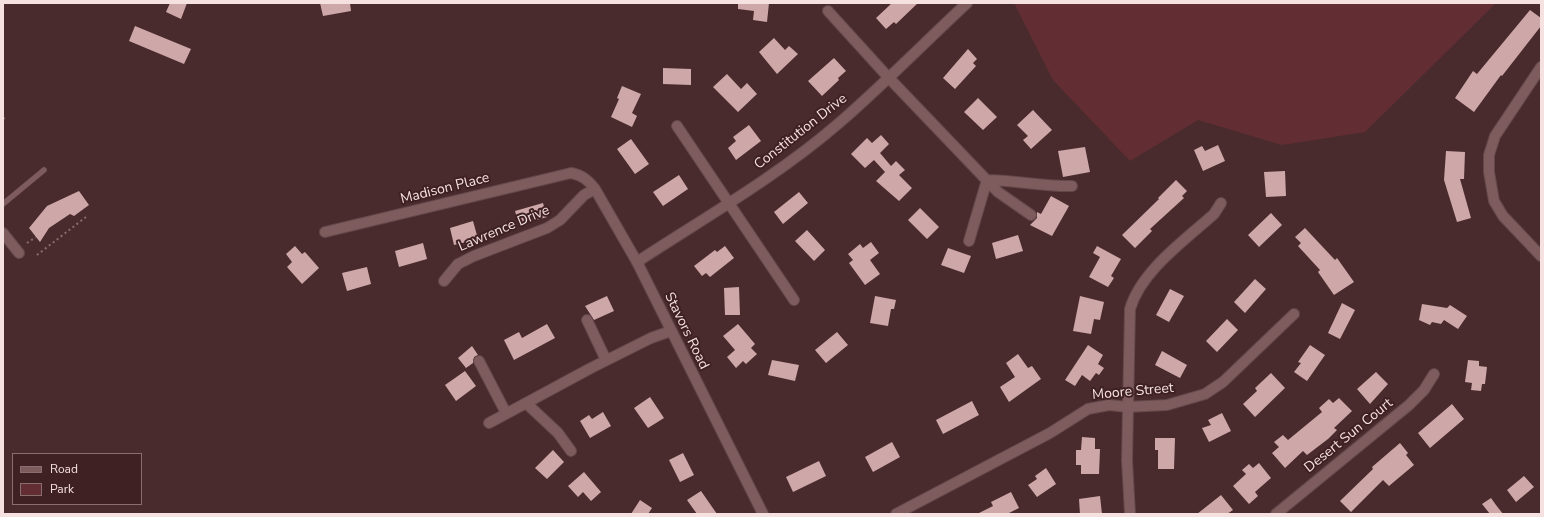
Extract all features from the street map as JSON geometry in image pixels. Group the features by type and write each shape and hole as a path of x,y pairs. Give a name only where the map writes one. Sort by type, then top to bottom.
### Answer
{"street":[{"name":"Constitution Drive","path":"637,262 729,203 802,153 832,129 967,3"},
{"path":"828,11 888,77 987,180 1005,198 1031,215"},
{"path":"1541,67 1495,136 1488,155 1489,172 1494,201 1503,216 1541,256"},
{"path":"677,126 794,300"},
{"name":"Stavors Road","path":"571,173 584,177 595,189 637,262 763,514"},
{"name":"Madison Place","path":"325,232 571,173"},
{"path":"987,180 1006,180 1056,187 1072,186"},
{"path":"969,241 987,180"},
{"name":"Lawrence Drive","path":"444,281 458,264 547,228 560,220 584,195 595,189"},
{"path":"1130,514 1127,407 1130,309 1137,291 1148,275 1214,214 1221,203"},
{"path":"3,233 19,253"},
{"name":"Moore Street","path":"896,514 1050,433 1088,408 1109,405 1127,407 1167,405 1205,394 1223,382 1294,314"},
{"path":"586,320 606,360"},
{"path":"489,422 606,360 651,338 671,331"},
{"path":"479,361 506,413"},
{"name":"Desert Sun Court","path":"1276,514 1409,405 1424,390 1434,374"},
{"path":"526,403 558,433 571,451"}],"lane":[{"path":"3,204 44,170"}],"path":[{"path":"37,255 86,217"},
{"path":"27,243 36,237"}],"green space":[{"path":"1014,3 1496,3 1365,132 1282,145 1198,120 1130,161 1053,80"}],"building":[{"path":"170,3 187,3 181,19 166,12"},
{"path":"320,3 350,3 351,11 323,16"},
{"path":"738,3 769,3 767,22 753,20 754,11 738,9"},
{"path":"892,3 918,3 896,24 894,22 886,29 876,18"},
{"path":"1530,10 1541,18 1541,26 1502,76 1501,75 1474,112 1455,98 1473,71 1477,74"},
{"path":"135,26 191,49 184,64 129,41"},
{"path":"774,38 785,50 789,46 798,54 777,74 759,52"},
{"path":"968,49 977,59 973,63 976,66 955,89 943,78"},
{"path":"834,58 846,71 822,96 808,81"},
{"path":"663,68 691,69 691,85 663,84"},
{"path":"727,74 741,89 747,83 757,94 738,112 713,87"},
{"path":"622,86 641,94 632,113 637,116 632,127 611,117 619,99 617,98"},
{"path":"978,98 997,117 983,130 964,112"},
{"path":"1033,110 1052,130 1031,149 1023,140 1028,136 1017,125"},
{"path":"749,125 761,141 736,160 728,148 736,141 733,137"},
{"path":"881,135 889,144 880,153 891,166 896,161 905,170 899,175 912,188 899,201 876,181 885,172 874,160 865,168 851,154 867,138 872,143"},
{"path":"631,139 649,164 635,174 617,149"},
{"path":"1218,145 1225,161 1203,171 1194,150 1202,146 1205,151"},
{"path":"1085,147 1090,172 1063,177 1058,151"},
{"path":"1446,151 1465,152 1464,179 1460,179 1471,218 1457,222 1444,180"},
{"path":"1285,171 1286,196 1266,197 1264,172"},
{"path":"679,175 688,189 663,206 653,192"},
{"path":"1176,180 1187,191 1182,196 1184,198 1150,229 1152,231 1135,248 1122,235"},
{"path":"79,191 89,205 74,216 70,214 49,228 40,242 29,228 47,206"},
{"path":"799,192 808,203 783,224 774,212"},
{"path":"1051,196 1069,206 1052,236 1030,225 1037,218 1037,212 1041,214"},
{"path":"543,203 547,217 519,225 515,211"},
{"path":"920,208 939,227 927,239 908,220"},
{"path":"1271,213 1282,225 1259,247 1248,235"},
{"path":"473,221 478,239 454,245 450,228"},
{"path":"1305,228 1335,260 1337,258 1354,282 1334,295 1318,272 1320,270 1298,246 1301,243 1295,237"},
{"path":"807,230 825,250 814,261 795,241"},
{"path":"1018,235 1023,251 996,259 992,243"},
{"path":"871,242 879,253 870,260 880,274 865,285 849,263 853,260 848,254 860,244 863,248"},
{"path":"423,243 427,259 399,267 395,251"},
{"path":"295,246 302,254 305,252 319,268 302,284 287,267 292,262 286,254"},
{"path":"725,246 734,258 710,277 706,273 702,276 694,266 715,250 717,252"},
{"path":"1097,246 1121,259 1111,276 1114,278 1108,287 1089,277 1100,257 1093,253"},
{"path":"948,248 971,256 964,273 941,265"},
{"path":"367,267 371,284 347,291 342,273"},
{"path":"1255,279 1266,289 1245,313 1234,302"},
{"path":"739,287 740,315 725,315 724,288"},
{"path":"1170,289 1184,296 1169,322 1156,315"},
{"path":"607,296 614,311 594,320 585,306"},
{"path":"875,296 896,300 894,309 891,309 888,326 870,323"},
{"path":"1080,296 1104,302 1100,320 1094,319 1091,334 1073,331"},
{"path":"1342,303 1355,310 1340,339 1328,333"},
{"path":"1422,304 1447,308 1450,305 1467,316 1458,329 1444,320 1441,324 1432,322 1430,325 1419,320"},
{"path":"1227,319 1238,330 1217,352 1206,341"},
{"path":"547,324 555,338 514,360 504,340 519,332 522,338"},
{"path":"738,324 755,344 751,348 757,354 746,364 743,361 736,368 727,357 735,350 723,336"},
{"path":"837,332 848,345 826,363 815,350"},
{"path":"1088,345 1103,355 1098,364 1104,368 1099,375 1096,373 1090,381 1082,375 1075,386 1065,380"},
{"path":"1310,345 1325,355 1307,381 1294,372 1301,363 1298,362"},
{"path":"472,346 478,355 474,357 473,363 466,368 458,358"},
{"path":"1162,351 1187,365 1180,378 1155,365"},
{"path":"1018,354 1028,368 1032,366 1041,379 1009,402 1000,387 1015,377 1006,363"},
{"path":"772,360 799,365 795,381 768,375"},
{"path":"1468,360 1479,361 1479,366 1487,367 1485,384 1482,384 1481,391 1471,390 1472,383 1465,382"},
{"path":"465,371 476,386 456,401 445,385"},
{"path":"1376,372 1388,384 1370,404 1357,389"},
{"path":"1271,373 1285,388 1255,417 1243,404 1257,391 1255,388"},
{"path":"650,397 664,418 648,428 634,408"},
{"path":"1339,398 1352,411 1334,428 1337,430 1328,439 1307,455 1303,451 1285,468 1272,453 1279,447 1274,442 1283,435 1288,440 1322,412 1319,408 1329,399 1333,403"},
{"path":"972,401 979,415 943,434 936,420"},
{"path":"1452,404 1464,419 1430,448 1418,433"},
{"path":"603,412 611,426 590,438 580,421 589,415 592,419"},
{"path":"1222,413 1231,431 1209,442 1202,428 1211,425 1208,420"},
{"path":"1082,437 1095,438 1095,449 1100,449 1099,474 1081,474 1081,465 1076,465 1076,450 1081,450"},
{"path":"1155,438 1175,438 1174,469 1158,469 1158,450 1155,450"},
{"path":"892,442 900,457 873,472 865,457"},
{"path":"1400,443 1408,453 1406,455 1414,465 1389,486 1383,480 1351,512 1340,501 1373,469 1372,467"},
{"path":"553,450 564,462 547,479 535,468"},
{"path":"683,453 694,475 680,482 669,460"},
{"path":"819,461 826,476 793,492 786,477"},
{"path":"1259,463 1271,478 1255,492 1258,496 1249,504 1233,486 1246,474 1242,470 1249,464 1253,468"},
{"path":"1046,468 1056,484 1037,497 1028,485 1037,479 1035,476"},
{"path":"584,472 601,492 591,501 583,492 578,497 568,486"},
{"path":"1524,476 1534,487 1516,502 1507,490"},
{"path":"701,491 717,514 697,514 687,500"},
{"path":"1011,492 1019,508 1007,514 977,514 993,506 991,502"},
{"path":"1221,495 1233,510 1227,514 1197,514"},
{"path":"1100,496 1102,514 1080,514 1079,499"},
{"path":"1491,498 1503,514 1490,514 1482,504"},
{"path":"640,500 652,508 648,514 631,514"}]}
